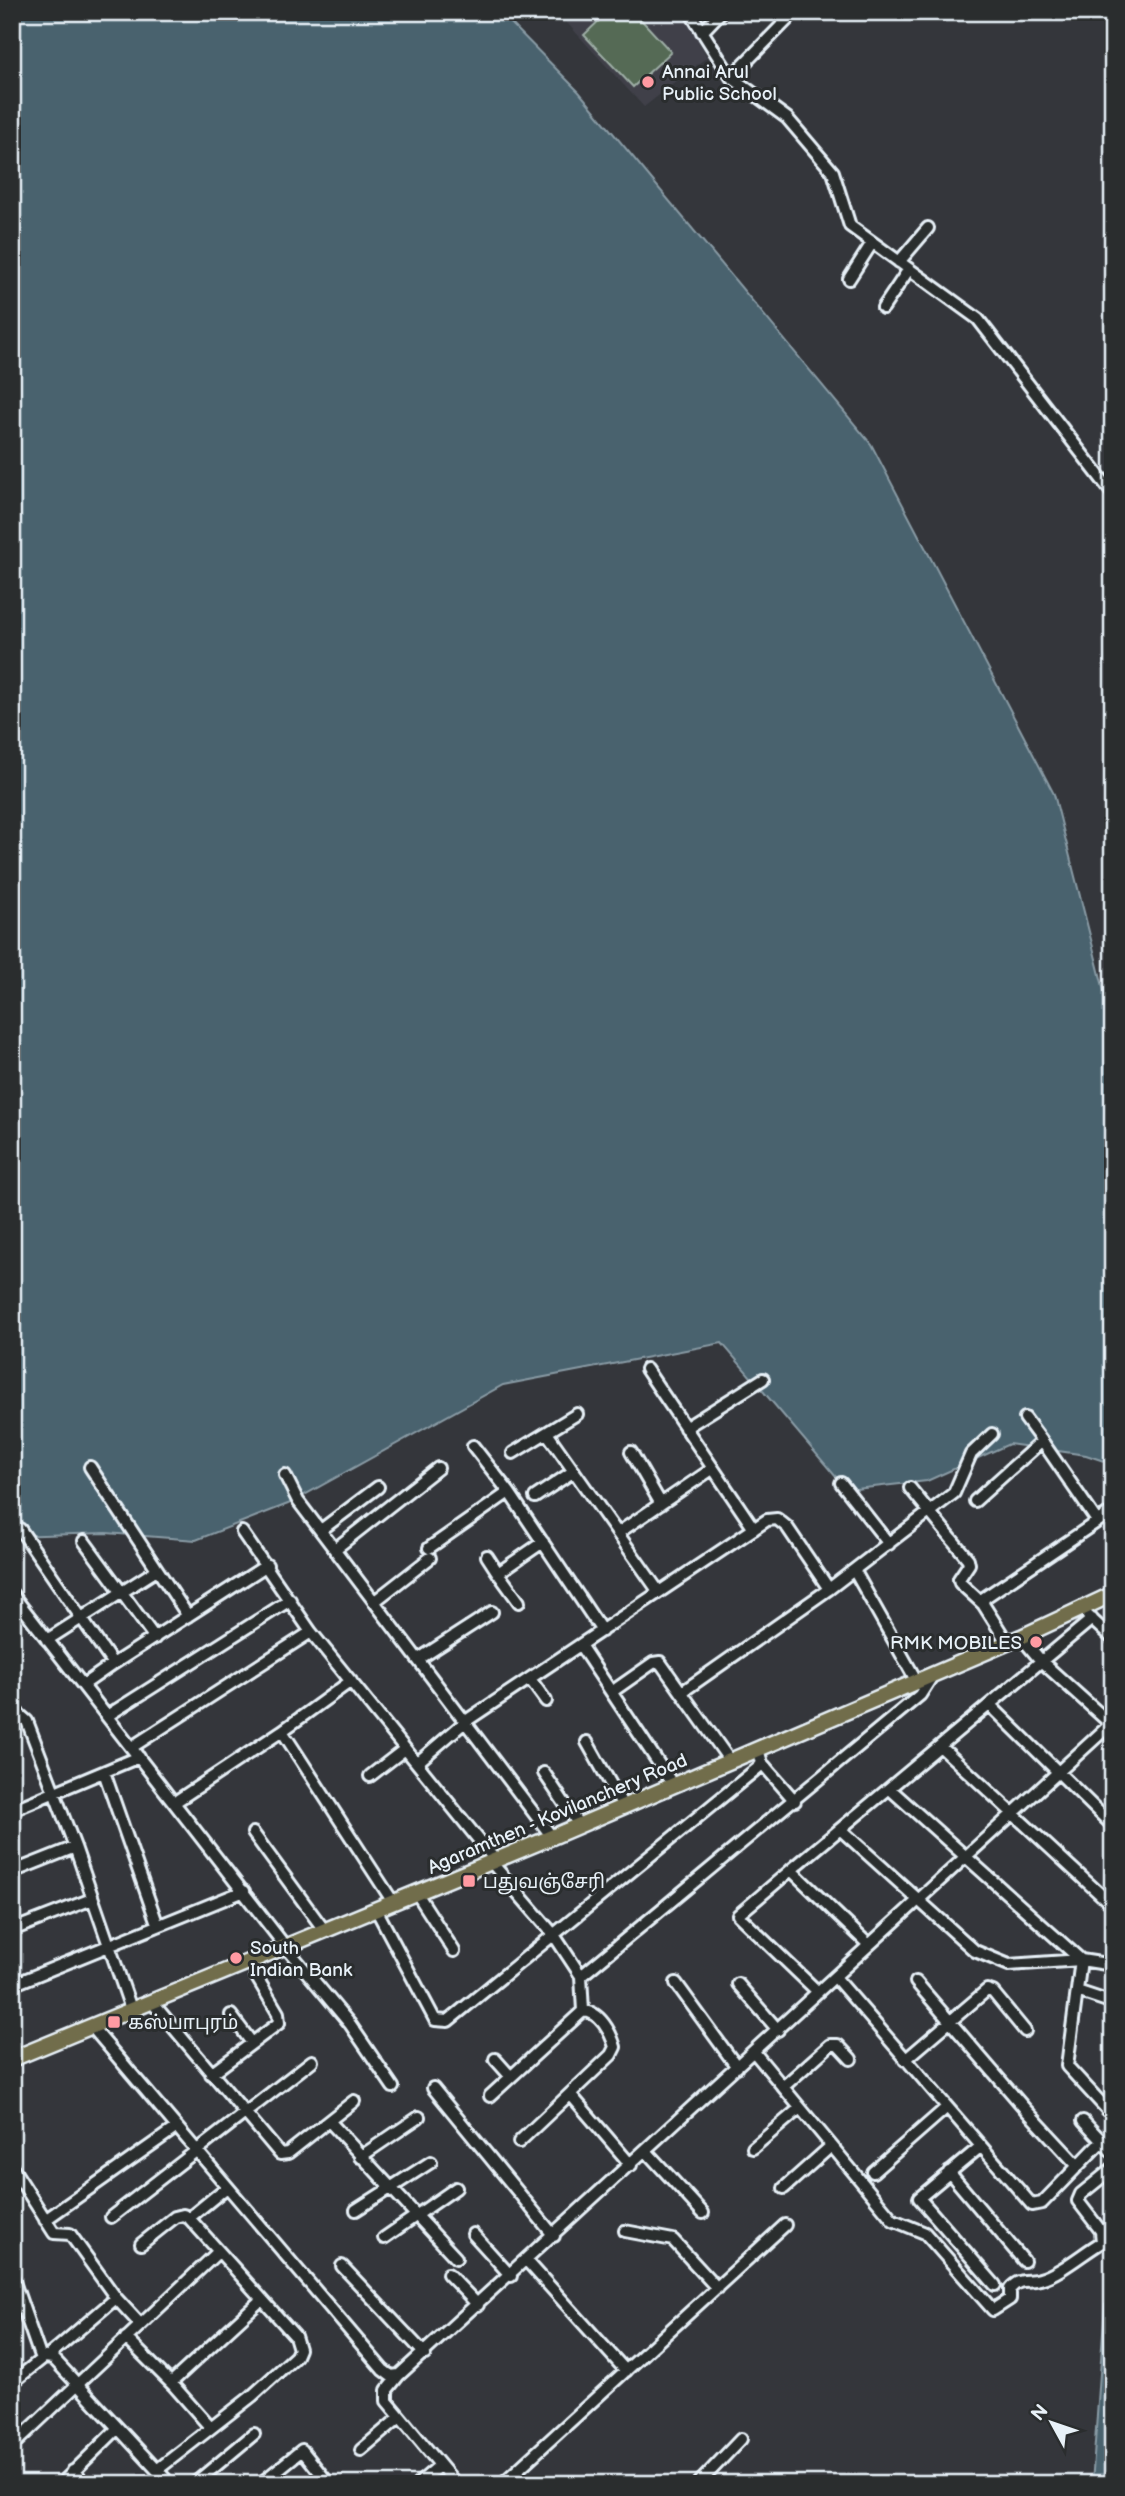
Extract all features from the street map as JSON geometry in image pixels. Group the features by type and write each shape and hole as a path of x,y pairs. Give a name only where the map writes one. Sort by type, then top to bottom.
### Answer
{"main road":[{"name":"Agaramthen - Kovilanchery Road","path":"12,2059 730,1761 760,1756 916,1680 1021,1637 1113,1594"}],"street":[{"path":"690,12 731,77 778,111 812,145 837,179 847,220 872,243 978,319 1113,494"},
{"path":"702,33 722,12"},
{"path":"731,77 788,19"},
{"path":"899,262 928,228"},
{"path":"849,279 872,243"},
{"path":"883,308 909,269"},
{"path":"646,1369 754,1529"},
{"path":"685,1428 763,1379"},
{"path":"513,1453 577,1414"},
{"path":"1025,1418 1097,1521"},
{"path":"547,1433 659,1592"},
{"path":"682,1692 829,1589 930,1513 954,1493 971,1454 992,1434"},
{"path":"975,1501 1042,1441"},
{"path":"473,1446 509,1492 602,1631"},
{"path":"631,1452 661,1504"},
{"path":"90,1466 155,1571 188,1616"},
{"path":"335,1549 438,1468"},
{"path":"618,1534 712,1468"},
{"path":"535,1497 574,1471"},
{"path":"285,1475 298,1501 552,1837"},
{"path":"841,1483 889,1544"},
{"path":"321,1530 378,1487"},
{"path":"910,1488 968,1559 970,1564 958,1579 983,1604 1007,1642"},
{"path":"375,1601 430,1553 509,1492"},
{"path":"983,1604 987,1595 1113,1511"},
{"path":"417,1763 466,1721 767,1520 777,1519 787,1527 829,1589"},
{"path":"20,1529 113,1664"},
{"path":"242,1532 311,1632 554,1935 581,1976 583,2011"},
{"path":"84,1541 155,1638"},
{"path":"498,1573 542,1542"},
{"path":"487,1556 519,1602"},
{"path":"83,1685 267,1566"},
{"path":"854,1570 916,1680"},
{"path":"47,1640 155,1571"},
{"path":"12,1594 285,1946 350,2024 393,2087"},
{"path":"107,1716 290,1600"},
{"path":"1081,1609 1113,1639"},
{"path":"419,1659 492,1612"},
{"path":"818,1992 738,1915 1092,1619"},
{"path":"12,1810 104,1772 311,1632"},
{"path":"456,2484 385,2396 399,2375 527,2261 1112,1724 1042,1662 1021,1637"},
{"path":"580,1645 673,1785"},
{"path":"613,1691 657,1661 664,1666 730,1761"},
{"path":"581,1976 920,1695 934,1672"},
{"path":"530,1679 546,1701"},
{"path":"175,1802 282,1731 351,1681"},
{"path":"990,1705 1113,1826"},
{"path":"12,1719 20,1715 27,1721 57,1792 131,2009"},
{"path":"282,1731 393,1902"},
{"path":"587,1742 623,1806"},
{"path":"941,1747 1113,1906"},
{"path":"370,1776 405,1749"},
{"path":"376,1909 435,2020 442,2023 554,1935 760,1756 795,1801"},
{"path":"104,1772 158,1926"},
{"path":"544,1773 579,1825"},
{"path":"890,1788 1081,1960"},
{"path":"840,1829 975,1951 999,1964 1081,1960 1113,1965"},
{"path":"253,1833 324,1930"},
{"path":"12,1872 75,1847"},
{"path":"791,1870 869,1945"},
{"path":"12,1984 111,1947 244,1891"},
{"path":"416,1892 454,1951"},
{"path":"12,1930 92,1899"},
{"path":"1081,1960 1067,2066 1113,2116"},
{"path":"211,2074 281,2019 256,1976"},
{"path":"835,1977 1031,2205 1042,2203 1102,2141"},
{"path":"916,1982 1078,2166"},
{"path":"676,1983 737,2067"},
{"path":"738,1984 778,2030"},
{"path":"905,2060 987,1990 993,1992 1026,2031"},
{"path":"1077,1991 1113,2003"},
{"path":"150,2001 281,2154 288,2153 354,2101"},
{"path":"489,2096 583,2011"},
{"path":"519,2142 571,2095 615,2047 596,2014 583,2011"},
{"path":"231,2015 252,2043"},
{"path":"92,2027 383,2370 391,2376 399,2375"},
{"path":"783,2087 830,2045 838,2045 851,2059"},
{"path":"754,2052 893,2220 925,2234 993,2310 1008,2301 1014,2284 1025,2279 1043,2278 1104,2239 1078,2201 1081,2194 1113,2168"},
{"path":"495,2059 510,2077"},
{"path":"111,2217 312,2061"},
{"path":"433,2088 554,2236"},
{"path":"571,2095 631,2165"},
{"path":"753,2148 800,2108"},
{"path":"873,2172 946,2108"},
{"path":"360,2157 419,2118"},
{"path":"329,2121 389,2189 456,2258"},
{"path":"1083,2121 1113,2153"},
{"path":"46,2220 177,2127"},
{"path":"784,2188 830,2147"},
{"path":"980,2147 919,2198 995,2285"},
{"path":"646,2151 703,2213"},
{"path":"356,2210 431,2162"},
{"path":"12,2167 55,2234 70,2234 116,2298 140,2324"},
{"path":"949,2172 1024,2261"},
{"path":"189,2218 227,2186"},
{"path":"384,2238 456,2188"},
{"path":"141,2244 175,2217 183,2215 189,2218 295,2336 299,2349 296,2356 252,2396 157,2470"},
{"path":"502,2484 785,2225"},
{"path":"625,2231 673,2240 717,2288"},
{"path":"473,2234 510,2276"},
{"path":"12,2446 75,2384 218,2253"},
{"path":"527,2261 626,2371"},
{"path":"342,2266 425,2354"},
{"path":"448,2274 478,2305"},
{"path":"12,2276 44,2358"},
{"path":"12,2383 116,2298"},
{"path":"173,2385 175,2378 261,2300"},
{"path":"126,2338 210,2427"},
{"path":"44,2358 53,2358 170,2484"},
{"path":"361,2450 400,2417"},
{"path":"61,2484 118,2428"},
{"path":"194,2484 254,2434"},
{"path":"698,2484 741,2439"},
{"path":"260,2484 302,2450 329,2484"},
{"path":"418,2484 439,2466"},
{"path":"73,2471 85,2484"}],"shaded area":[{"name":"Annai Arul Public School","path":"557,12 683,12 707,57 644,107"}],"green space":[{"path":"608,12 634,12 671,52 633,87 584,35"}],"water":[{"path":"12,12 500,12 579,92 871,444 1054,794 1113,1026 1113,1464 1086,1455 1009,1444 927,1481 847,1490 722,1343 503,1385 288,1504 196,1540 106,1533 12,1536"},
{"path":"1113,2297 1113,2484 1092,2484 1105,2305"}],"place":[{"name":"Annai Arul Public School","path":"648,82"},
{"name":"RMK MOBILES","path":"1036,1642"},
{"name":"பதுவஞ்சேரி","path":"469,1881"},
{"name":"South Indian Bank","path":"236,1958"},
{"name":"கஸ்பாபுரம்","path":"114,2022"}]}
